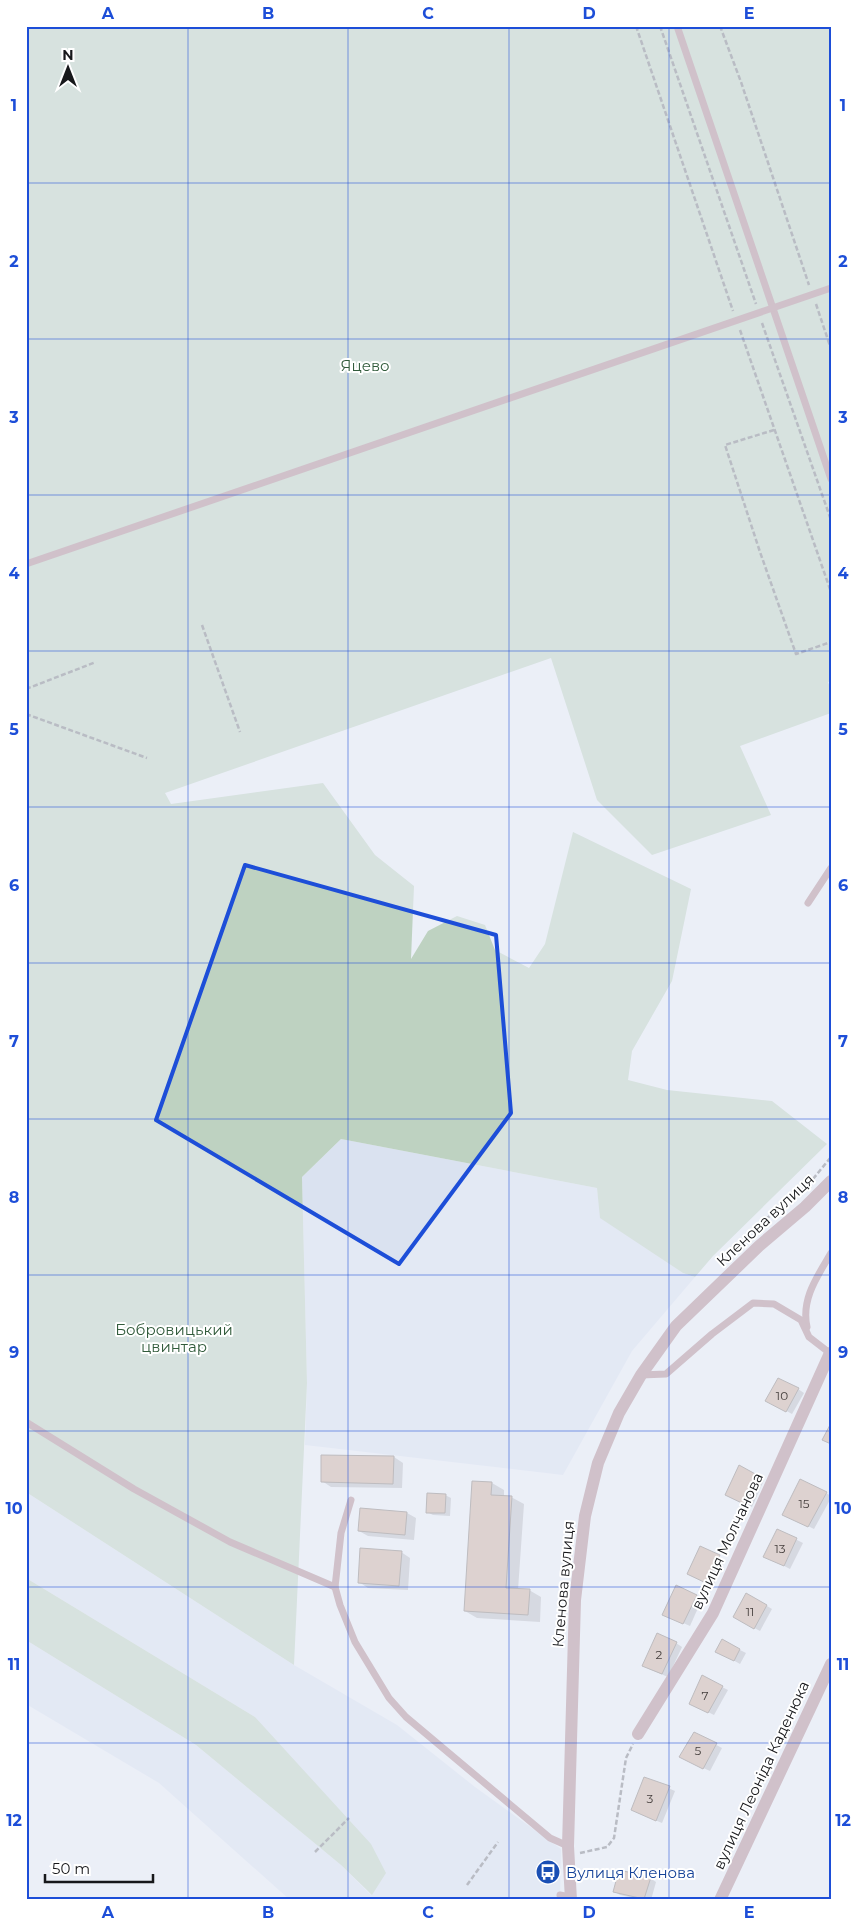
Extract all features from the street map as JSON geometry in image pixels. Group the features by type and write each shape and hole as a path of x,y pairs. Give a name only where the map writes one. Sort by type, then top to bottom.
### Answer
{"street":[{"name":"Кленова вулиця","path":"567,1897 575,1600 584,1516 598,1463 619,1413 641,1374 676,1326 759,1246 805,1208 831,1181"},
{"name":"вулиця Молчанова","path":"638,1734 713,1613 830,1354"},
{"name":"вулиця Леоніда Каденюка","path":"720,1900 831,1664"}],"lane":[{"path":"677,26 831,479"},
{"path":"26,564 831,288"},
{"path":"808,903 831,868"},
{"path":"810,1337 804,1314 807,1297 831,1253"},
{"path":"641,1374 666,1374 712,1334 753,1303 774,1304 801,1320 810,1337 830,1354"},
{"path":"26,1422 134,1489 230,1542 335,1587"},
{"path":"351,1500 342,1533 335,1587 355,1642 389,1698 406,1716 550,1838 569,1851"}],"path":[{"path":"660,26 831,520"},
{"path":"720,26 831,349"},
{"path":"774,430 725,445 796,654 831,642"},
{"path":"202,626 240,732"},
{"path":"26,689 96,662"},
{"path":"26,714 147,758"},
{"path":"753,1233 766,1219 807,1185 831,1157"},
{"path":"569,1851 607,1847 614,1838 626,1758 638,1734"},
{"path":"315,1852 349,1818"},
{"path":"467,1885 498,1842"}],"highlighted area":[{"path":"245,865 496,935 511,1113 399,1264 156,1120"}],"shaded area":[{"path":"341,1139 597,1188 601,1218 683,1273 695,1277 632,1351 563,1475 305,1445 307,1383 302,1177"},
{"path":"26,1492 294,1665 397,1725 475,1787 561,1849 560,1900 290,1900 159,1783 26,1704 26,1640 196,1745 341,1865 371,1895 255,1717 26,1578"}],"green space":[{"name":"Яцево","path":"26,26 831,26 831,681 828,682 831,690 831,713 740,746 771,815 652,855 597,800 551,658 165,793 171,804 323,783 375,855 414,886 411,959 428,931 457,916 485,925 495,950 529,968 545,944 573,832 691,889 672,981 632,1051 628,1080 667,1090 772,1101 827,1144 713,1256 695,1277 683,1273 600,1218 597,1188 341,1139 302,1177 307,1383 294,1665 26,1492"},
{"path":"26,1578 255,1717 371,1844 386,1873 372,1895 341,1865 196,1745 26,1640"}],"building":[{"path":"778,1378 799,1388 786,1412 765,1401"},
{"path":"831,1423 831,1444 822,1440"},
{"path":"321,1455 394,1456 393,1484 321,1482"},
{"path":"739,1465 759,1476 746,1505 725,1495"},
{"path":"800,1479 827,1492 808,1527 782,1515"},
{"path":"472,1481 492,1482 491,1495 512,1496 506,1588 530,1589 528,1615 464,1611"},
{"path":"427,1493 446,1494 445,1513 426,1513"},
{"path":"360,1508 407,1512 405,1535 358,1531"},
{"path":"777,1529 797,1538 784,1566 763,1557"},
{"path":"700,1546 720,1555 706,1583 687,1574"},
{"path":"360,1548 402,1551 399,1586 358,1583"},
{"path":"676,1585 697,1595 683,1624 662,1615"},
{"path":"746,1593 767,1605 754,1629 733,1617"},
{"path":"657,1633 677,1642 662,1674 642,1666"},
{"path":"722,1639 740,1649 734,1661 715,1652"},
{"path":"702,1675 723,1686 708,1713 689,1704"},
{"path":"694,1732 717,1743 703,1769 679,1757"},
{"path":"644,1777 670,1786 656,1821 631,1810"},
{"path":"619,1870 651,1877 644,1899 613,1892"}],"place":[{"name":"Вулиця Кленова","path":"548,1872"}],"park label":[{"name":"Бобровицький цвинтар","path":"174,1338"}]}
